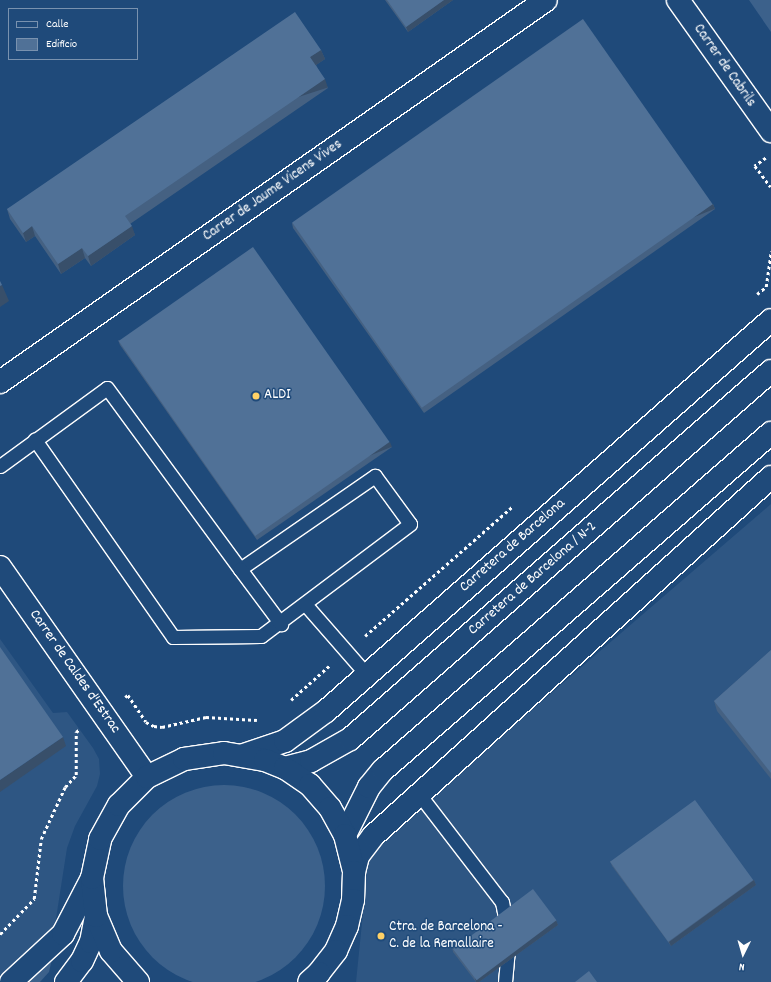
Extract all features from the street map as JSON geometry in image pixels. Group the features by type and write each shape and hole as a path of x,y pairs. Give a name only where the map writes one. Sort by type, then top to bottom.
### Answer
{"street":[{"name":"Carrer de Jaume Vicens Vives","path":"0,382 546,0"},
{"name":"Carrer de Cabrils","path":"678,0 771,131"},
{"name":"Carretera de Barcelona","path":"244,755 285,742 296,735 771,320"},
{"name":"Carretera de Barcelona / N-2","path":"285,768 311,761 350,738 771,371"},
{"path":"344,835 369,787 383,770 771,433"},
{"path":"309,982 336,951 347,926 353,900 354,872 358,856 372,836 771,477"},
{"name":"Carrer de Caldes d'Estrac","path":"0,568 147,777"},
{"path":"66,982 82,961 91,942 96,916 92,878 96,852 108,822 119,805 147,777 165,767 197,756 224,753 244,755 285,768 310,785 330,808 344,835 354,872"},
{"path":"11,982 63,934 92,878"},
{"path":"96,916 111,951 138,982"}],"lane":[{"path":"0,466 107,388 281,624"},
{"path":"35,440 172,637 261,636 281,624 410,524 375,476 240,569"},
{"path":"305,604 366,675"},
{"path":"419,794 502,902 509,938 506,982"}],"path":[{"path":"771,154 755,166 771,187"},
{"path":"754,297 766,287 771,251"},
{"path":"286,704 520,500"},
{"path":"0,934 34,899 41,839 65,787 76,775 76,732 128,695 146,722 154,726 162,727 193,720 221,717 262,719"}],"shaded area":[{"path":"749,0 771,0 771,32"},
{"path":"771,504 771,982 356,982 363,913 364,854"},
{"path":"0,639 53,713 67,712 93,748 99,759 100,774 97,786 75,826 67,848 55,925 46,937 3,978 0,974"},
{"path":"224,785 244,787 262,793 288,808 302,822 313,839 323,866 325,886 323,906 317,924 308,942 288,964 280,970 250,983 198,983 177,975 160,964 146,950 135,933 125,906 123,886 125,866 135,839 146,822 160,808 186,793 204,787"},
{"path":"53,955 49,972 40,982 20,982"}],"building":[{"path":"387,0 444,0 406,27"},
{"path":"295,12 321,50 310,57 325,79 125,216 132,226 88,256 82,248 58,264 32,226 23,233 7,209"},
{"path":"583,19 713,204 422,408 292,223"},
{"name":"ALDI","path":"253,247 390,442 255,536 119,341"},
{"path":"0,647 63,737 0,780"},
{"path":"771,650 771,773 714,701"},
{"path":"695,800 753,880 668,942 610,862"},
{"path":"533,889 556,920 477,980 453,949"},
{"path":"589,971 597,982 575,982"}],"place":[{"name":"ALDI","path":"256,396"},
{"name":"Ctra. de Barcelona - C. de la Remallaire","path":"381,936"}]}
